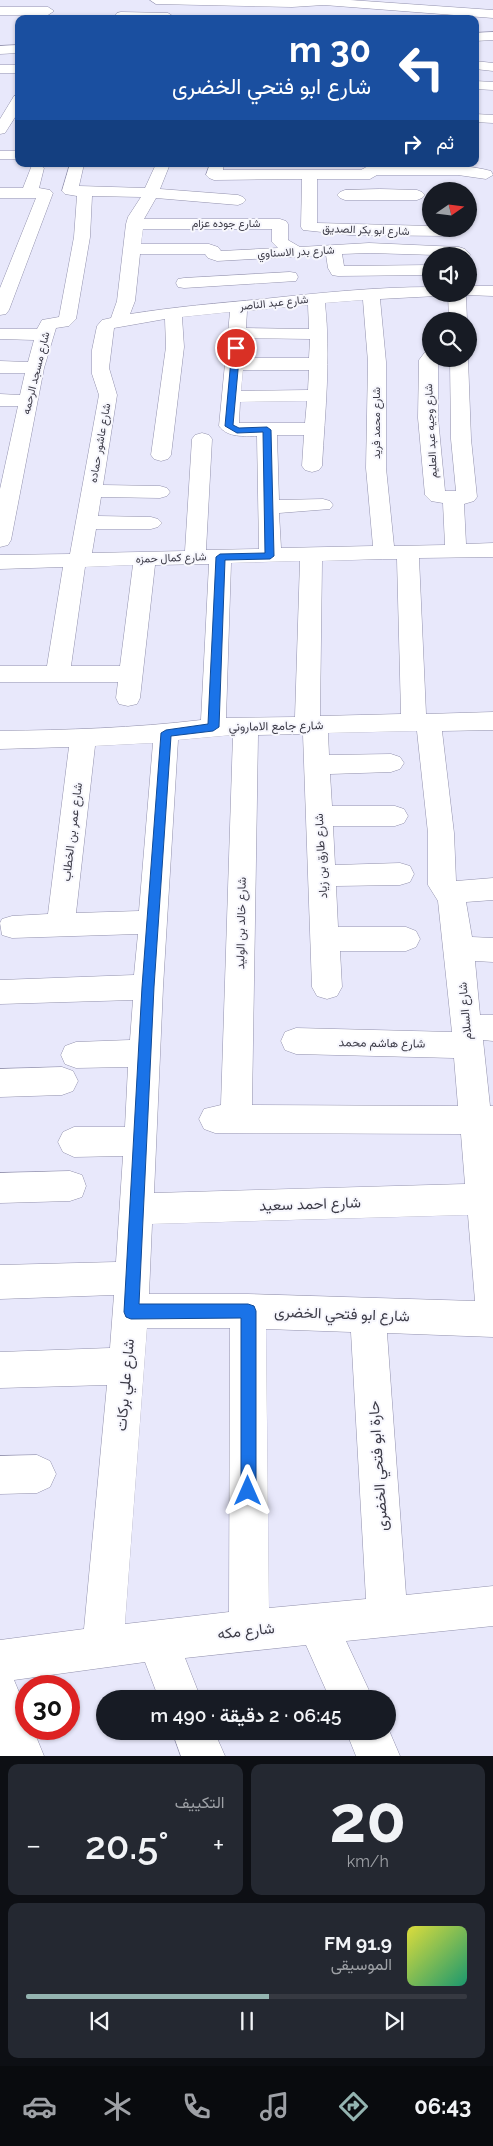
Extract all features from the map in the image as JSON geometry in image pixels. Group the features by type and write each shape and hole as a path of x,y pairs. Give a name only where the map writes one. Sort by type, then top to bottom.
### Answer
{"street":[{"path":"156,0 177,0 210,4 328,2 364,5 413,14"},
{"path":"170,15 177,0"},
{"path":"328,2 341,0"},
{"path":"255,4 276,15"},
{"path":"353,15 364,14 364,5"},
{"path":"19,15 49,10"},
{"path":"1,18 15,16"},
{"path":"479,34 489,26"},
{"path":"0,50 15,49"},
{"path":"479,65 493,67"},
{"path":"0,69 15,70"},
{"path":"479,85 493,86"},
{"path":"5,127 15,107"},
{"path":"479,118 493,119"},
{"path":"0,155 15,156"},
{"name":"شارع مسجد الرحمه","path":"0,540 6,485 21,439 35,368 44,335 49,323 63,322 67,318 82,237 77,167"},
{"name":"شارع عاشور حماده","path":"58,674 78,561 87,522 108,395 102,379 100,356 106,326 118,322 126,301 134,224 136,217 151,193 162,167"},
{"path":"216,167 214,175 266,169 310,175 372,177 466,168 486,174"},
{"path":"30,192 37,168"},
{"name":"شارع ابو بكر الصديق","path":"310,175 308,225 312,228 422,231"},
{"path":"372,177 415,195 413,212"},
{"path":"372,177 386,212"},
{"path":"345,195 372,177 422,186"},
{"path":"188,196 192,180"},
{"path":"78,191 188,196 245,195"},
{"path":"0,193 45,193 0,310"},
{"path":"290,193 309,193"},
{"path":"308,211 328,211"},
{"name":"شارع جوده عزام","path":"134,224 230,224 262,217 281,224 280,240 290,252"},
{"path":"230,224 231,241"},
{"name":"شارع بدر الاسناوي","path":"132,249 209,249 217,256 374,248 422,250"},
{"path":"162,455 181,313 184,283 183,249"},
{"path":"333,250 338,271 422,270"},
{"path":"290,252 290,277 309,300 318,334 312,466"},
{"path":"184,283 290,277"},
{"path":"477,291 493,291"},
{"name":"شارع عبد الناصر","path":"118,322 239,306 371,294 422,292"},
{"name":"شارع محمد فريد","path":"371,294 377,362 376,468 384,553"},
{"path":"239,306 230,427 237,430 314,429"},
{"path":"237,333 318,334"},
{"path":"0,334 44,335"},
{"path":"235,364 318,364"},
{"path":"0,367 35,368"},
{"name":"شارع وجيه عبد العليم","path":"428,367 428,418 435,494 438,497 453,498"},
{"path":"456,551 453,498 467,498 461,439 459,367"},
{"path":"232,397 316,395"},
{"path":"0,400 28,401"},
{"path":"267,430 270,556"},
{"path":"0,440 21,439"},
{"path":"195,558 202,439"},
{"path":"92,491 160,492"},
{"path":"269,506 323,505"},
{"path":"87,522 151,524"},
{"name":"شارع كمال حمزه","path":"0,562 456,551 493,553"},
{"name":"شارع السلام","path":"408,552 421,723 441,833 442,885 452,898 459,948 476,1033 484,1120 493,1303"},
{"name":"شارع طارق بن زياد","path":"311,555 311,725 317,765 327,987"},
{"path":"213,727 220,557"},
{"path":"128,698 145,559"},
{"path":"0,674 131,674"},
{"name":"شارع جامع الاماروني","path":"0,740 166,733 213,727 493,721"},
{"name":"شارع خالد بن الوليد","path":"246,727 225,1119 484,1120"},
{"name":"شارع علي بركات","path":"103,1647 131,1312 138,1209 148,987 166,733"},
{"name":"شارع عمر بن الخطاب","path":"61,926 83,738"},
{"path":"317,765 391,762"},
{"path":"319,816 395,816"},
{"path":"322,876 400,874"},
{"path":"449,892 493,889"},
{"path":"12,927 153,922"},
{"path":"325,939 406,940"},
{"path":"459,948 493,950"},
{"path":"0,992 148,987"},
{"name":"شارع هاشم محمد","path":"296,1041 476,1033"},
{"path":"0,1082 145,1053"},
{"path":"74,1142 141,1141"},
{"path":"0,1188 70,1186"},
{"name":"شارع احمد سعيد","path":"138,1209 487,1211"},
{"path":"0,1282 133,1278"},
{"path":"248,1311 249,1630"},
{"name":"شارع ابو فتحي الخضرى","path":"131,1312 248,1311 493,1319"},
{"name":"حارة ابو فتحي الخضرى","path":"368,1315 388,1616"},
{"path":"0,1370 126,1366"},
{"path":"0,1475 37,1474"},
{"name":"شارع مكه","path":"0,1661 249,1630 388,1616 491,1610"},
{"path":"317,1624 348,1690"},
{"path":"157,1640 176,1690"},
{"path":"0,1695 22,1756"},
{"path":"197,1740 203,1756"},
{"path":"371,1740 378,1756"}],"route":[{"path":"236,348 229,426 237,430 267,430 270,556 220,557 213,727 166,733 148,987 138,1209 131,1312 248,1311 248,1491"}]}
